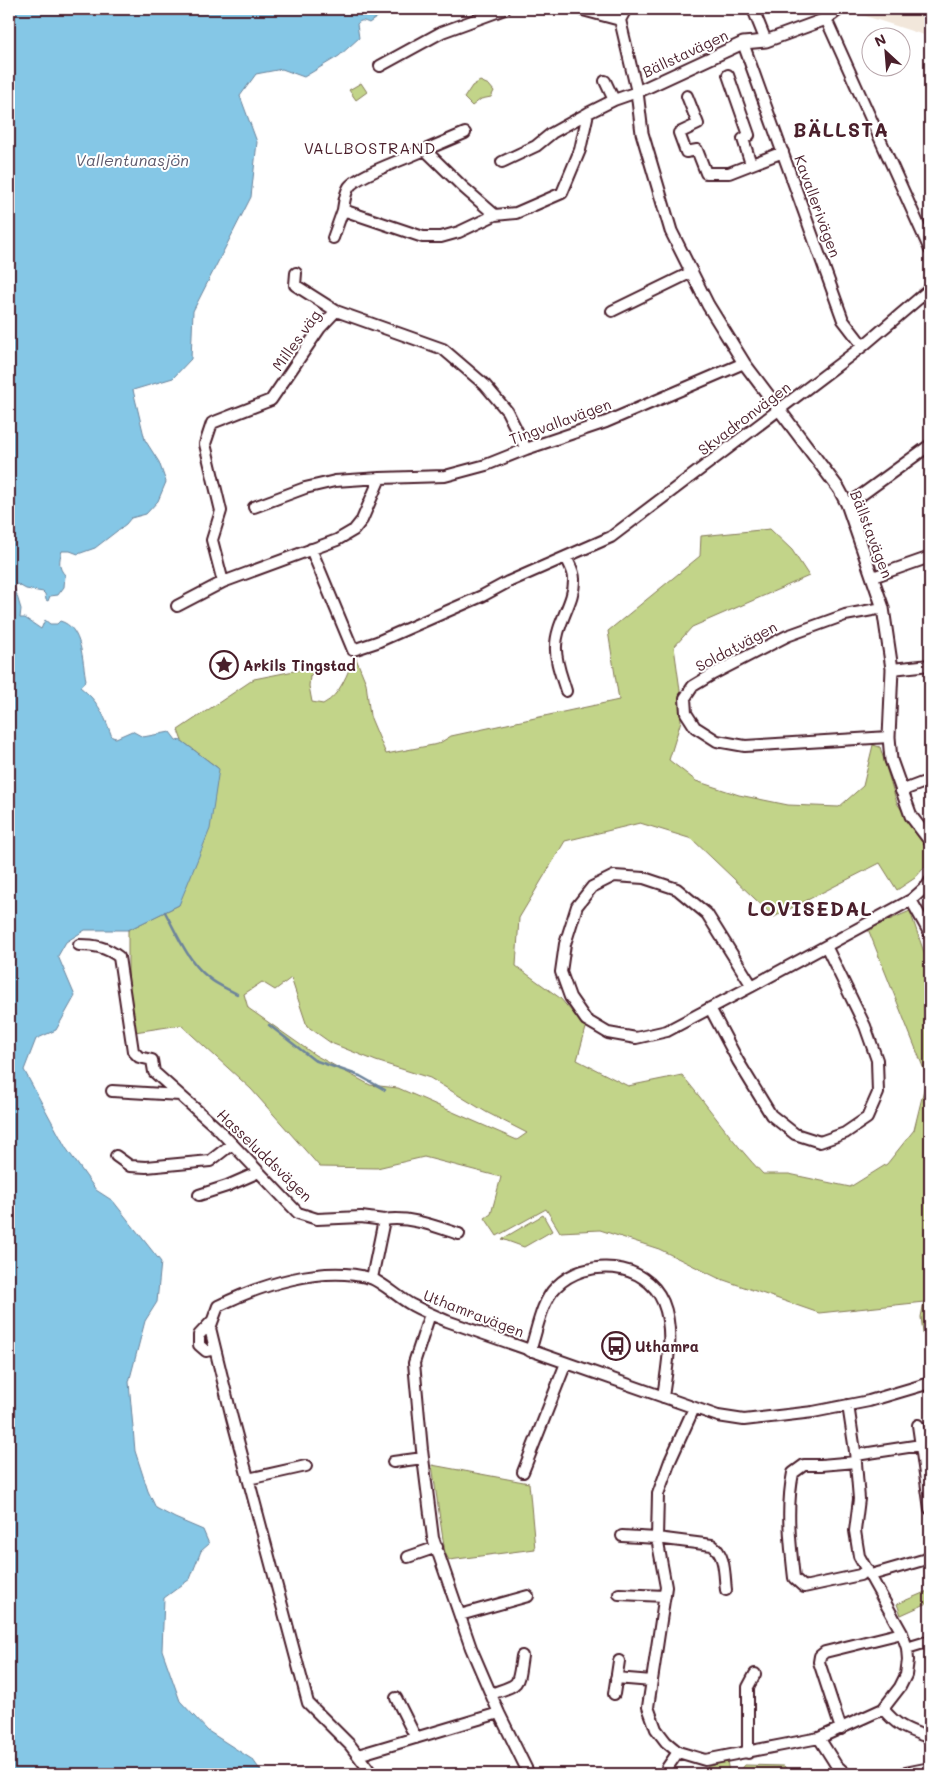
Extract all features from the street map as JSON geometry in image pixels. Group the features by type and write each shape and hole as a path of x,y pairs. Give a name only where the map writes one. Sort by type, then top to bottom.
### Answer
{"street":[{"path":"380,66 442,32 505,9"},
{"path":"579,9 620,20"},
{"path":"502,162 536,146 552,133 588,113 614,100 637,92 620,20 626,9"},
{"path":"754,9 766,41"},
{"name":"Bällstavägen","path":"839,9 826,19 766,41 743,43 637,92 642,133 671,231 708,305 744,364 839,489 847,504 883,608 892,669 889,737 891,760 911,816 930,841"},
{"path":"826,19 930,250"},
{"name":"Kavallerivägen","path":"743,43 843,320 863,346"},
{"path":"728,75 749,135 743,139 751,164"},
{"path":"605,81 614,100"},
{"path":"687,96 698,124 679,133 686,152 697,150 706,172 729,173 783,152"},
{"path":"343,210 423,237 441,237 459,232 495,215 516,213 562,193 580,150 588,113"},
{"path":"333,238 350,186 370,173 465,133"},
{"path":"425,150 495,215"},
{"path":"612,311 692,272"},
{"path":"296,273 295,285 336,311"},
{"name":"Skvadronvägen","path":"311,549 353,650 377,642 611,537 863,346 930,288"},
{"name":"Milles väg","path":"223,582 212,540 221,511 205,444 212,423 272,400 320,328 336,311 443,350 485,385 507,411 526,449"},
{"name":"Tingvallavägen","path":"254,507 305,488 336,481 445,476 486,465 526,449 606,422 744,364"},
{"path":"847,504 930,445"},
{"path":"176,606 223,582 337,540 354,530 362,520 380,478"},
{"path":"566,557 574,579 570,598 558,630 556,645 556,657 566,691"},
{"path":"873,577 930,557"},
{"name":"Soldatvägen","path":"883,608 845,615 787,636 713,674 694,686 685,698 686,713 695,727 717,741 745,746 889,737"},
{"path":"892,669 930,665"},
{"path":"901,791 922,783 930,784"},
{"path":"752,986 707,914 676,889 644,878 614,876 592,887 577,906 565,944 561,972 570,997 586,1020 608,1033 636,1038 667,1030 752,986 911,900 930,881"},
{"path":"911,900 930,934"},
{"name":"Hasseluddsvägen","path":"79,945 97,945 110,950 119,957 133,1051 139,1057 152,1060 154,1072 232,1144 298,1213 318,1219 361,1217 384,1220 397,1218 415,1220 459,1234"},
{"path":"710,1008 738,1062 771,1115 795,1134 820,1142 845,1133 867,1118 878,1094 877,1060 865,1026 826,946"},
{"path":"112,1091 180,1095"},
{"path":"116,1156 130,1166 146,1167 210,1161 232,1144"},
{"path":"199,1195 227,1186 259,1172"},
{"path":"372,1278 384,1220"},
{"path":"530,1350 545,1304 555,1287 572,1275 590,1268 609,1267 631,1272 650,1283 663,1301 668,1322 668,1362 663,1397"},
{"name":"Uthamravägen","path":"216,1349 206,1351 199,1345 199,1334 213,1320 218,1306 241,1295 304,1276 327,1273 372,1278 412,1305 446,1322 718,1416 744,1420 813,1412 868,1401 930,1383"},
{"path":"430,1314 414,1363 423,1458 434,1538 471,1648 490,1694 529,1774"},
{"path":"213,1320 210,1328 308,1704 358,1755 372,1774"},
{"path":"523,1472 566,1363"},
{"path":"694,1408 670,1461 658,1494 657,1538 666,1587 648,1707 656,1729 666,1742 678,1752 705,1760 819,1738 841,1729 883,1708 900,1687 906,1675 907,1648 902,1633 859,1556 855,1531 859,1499 856,1458 848,1405"},
{"path":"918,1425 930,1509"},
{"path":"920,1445 856,1458 804,1465 793,1473 790,1488 790,1538 794,1578 804,1587 930,1558"},
{"path":"393,1462 423,1458"},
{"path":"248,1479 306,1466"},
{"path":"622,1536 712,1545 718,1549 722,1557 726,1590"},
{"path":"408,1557 437,1547"},
{"path":"619,1594 664,1596"},
{"path":"460,1614 528,1596"},
{"path":"841,1729 819,1662 820,1656 825,1652 902,1633"},
{"path":"907,1648 930,1641"},
{"path":"490,1694 516,1685 519,1681 522,1656"},
{"path":"614,1694 619,1661"},
{"path":"748,1753 748,1687 755,1674"},
{"path":"616,1678 652,1681"},
{"path":"396,1698 416,1738"},
{"path":"883,1708 894,1722 930,1738"},
{"path":"358,1755 499,1713"},
{"path":"819,1738 836,1765 846,1774"},
{"path":"666,1774 666,1768 678,1752"},
{"path":"900,1774 930,1768"}],"shaded area":[{"path":"930,9 930,37 912,31 912,28 902,28 847,10"}],"green space":[{"path":"480,81 489,85 494,91 491,97 481,99 472,106 464,98 472,86"},
{"path":"361,83 367,92 356,100 349,90"},
{"path":"770,529 792,550 809,576 692,627 674,647 680,690 681,721 669,760 696,781 739,795 788,805 839,807 863,786 873,745 880,747 897,803 930,853 930,861 915,878 897,890 880,863 774,917 692,839 640,823 565,841 519,918 516,966 560,998 586,1028 577,1060 628,1086 682,1075 741,1150 763,1174 789,1174 850,1187 887,1164 914,1130 927,1077 868,929 910,911 930,970 930,1380 921,1317 924,1302 819,1313 718,1278 659,1249 600,1230 560,1232 546,1209 497,1236 485,1218 491,1214 501,1177 424,1157 377,1168 320,1167 251,1089 181,1025 128,1033 128,930 179,905 218,768 182,741 178,730 254,679 319,666 310,676 309,686 312,702 323,704 339,689 355,656 366,683 370,716 386,754 438,744 451,736 619,700 608,631 700,556 701,536","holes":["291,978 307,1026 331,1043 376,1061 430,1078 486,1112 527,1133 517,1140 398,1088 370,1085 315,1055 248,1008 244,994 262,982 275,990"]},
{"path":"543,1215 552,1231 524,1247 502,1239"},
{"path":"432,1465 529,1483 535,1549 449,1560 445,1553"},
{"path":"930,1590 930,1602 901,1615 897,1604"},
{"path":"727,1761 729,1772 740,1771 745,1765 784,1766 792,1774 709,1774 707,1767"}],"water":[{"name":"Vallentunasjön","path":"9,9 389,9 369,23 358,22 359,38 339,56 304,77 282,69 256,74 240,96 257,142 251,197 193,311 191,359 173,378 133,390 145,440 159,462 166,482 158,501 146,514 131,518 95,548 78,554 62,551 60,564 61,570 65,575 64,587 58,595 50,596 48,601 43,592 26,589 17,584 14,586 21,609 20,618 25,618 41,629 45,620 50,624 57,624 60,621 68,624 73,630 80,646 86,680 80,687 100,709 112,737 116,738 132,731 143,737 170,732 176,740 182,741 219,769 210,829 179,905 128,930 85,930 66,942 58,956 75,996 56,1030 36,1039 24,1070 66,1148 96,1190 113,1201 161,1262 157,1302 145,1321 129,1382 135,1451 148,1491 156,1508 203,1530 209,1544 201,1551 190,1579 164,1598 162,1650 180,1701 208,1731 253,1760 263,1774 9,1774"}],"waterway":[{"path":"165,912 195,964 212,980 237,994"},
{"path":"269,1025 314,1060 360,1076 385,1090"}],"place":[{"name":"Arkils Tingstad","path":"224,665"},
{"name":"Uthamra","path":"616,1346"}],"district":[{"name":"BÄLLSTA","path":"841,129"},
{"name":"VALLBOSTRAND","path":"370,147"},
{"name":"LOVISEDAL","path":"810,908"}]}
